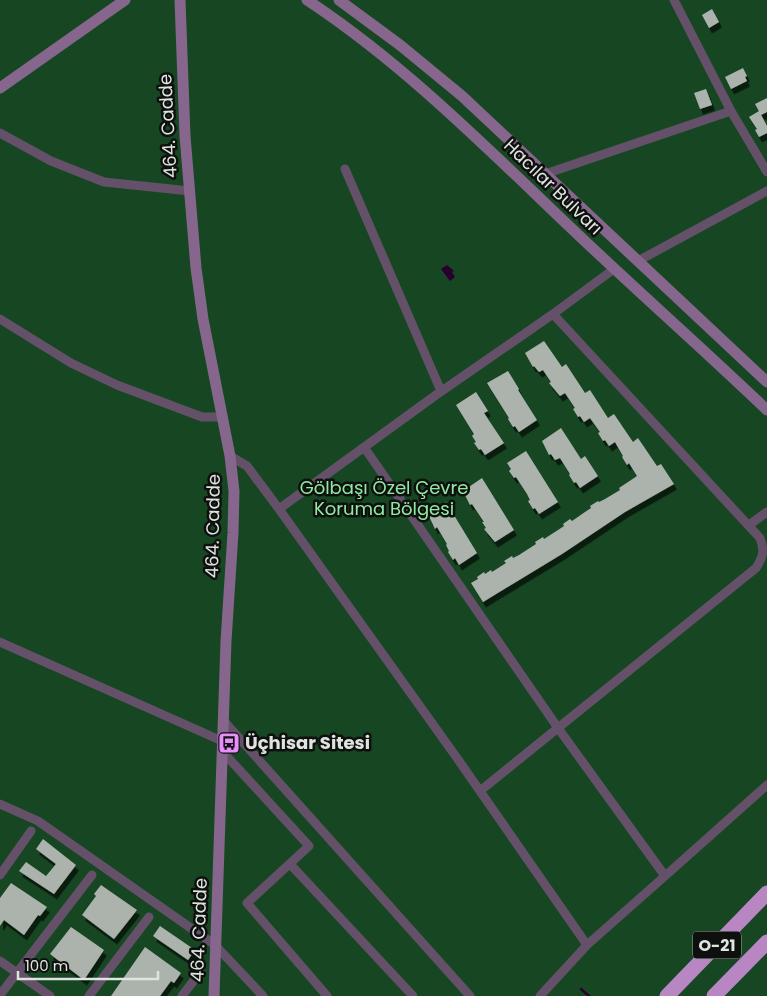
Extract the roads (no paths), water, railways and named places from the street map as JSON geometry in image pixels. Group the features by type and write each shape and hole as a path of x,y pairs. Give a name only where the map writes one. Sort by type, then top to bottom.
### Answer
{"highway":[{"name":"O-21","path":"667,996 767,893"},
{"name":"O-21","path":"714,996 767,942"}],"main road":[{"path":"0,88 125,0"},
{"name":"464. Cadde","path":"180,0 185,136 196,268 202,319 233,476 234,509 223,720 214,996"},
{"name":"Hacılar Bulvarı","path":"307,0 380,55 443,108 767,410"},
{"name":"Hacılar Bulvarı","path":"339,0 400,45 462,96 638,262 766,379"}],"street":[{"path":"674,0 731,111 767,172"},
{"path":"545,174 731,111"},
{"path":"0,133 51,161 104,182 190,191"},
{"path":"345,169 441,391"},
{"path":"638,262 767,191"},
{"path":"279,509 441,391 553,314 614,269"},
{"path":"480,790 756,568 763,558 764,547 760,538 553,314"},
{"path":"0,319 71,363 116,385 202,417 221,417"},
{"path":"364,448 558,728 665,876"},
{"path":"230,456 247,466 279,509 480,790 587,945"},
{"path":"749,526 767,512"},
{"path":"0,642 222,746 309,846 247,903 327,996"},
{"path":"223,720 470,996"},
{"path":"540,996 587,945 767,785"},
{"path":"0,804 38,821 215,945 263,996"},
{"path":"0,875 31,831"},
{"path":"290,864 413,996"},
{"path":"0,995 92,875"},
{"path":"89,996 149,918"},
{"path":"0,961 50,996"},
{"path":"182,996 201,971"}],"waterway":[{"path":"581,989 589,996"}],"place":[{"name":"Üçhisar Sitesi","path":"229,743"}],"park label":[{"name":"Gölbaşı Özel Çevre Koruma Bölgesi","path":"384,498"}]}
